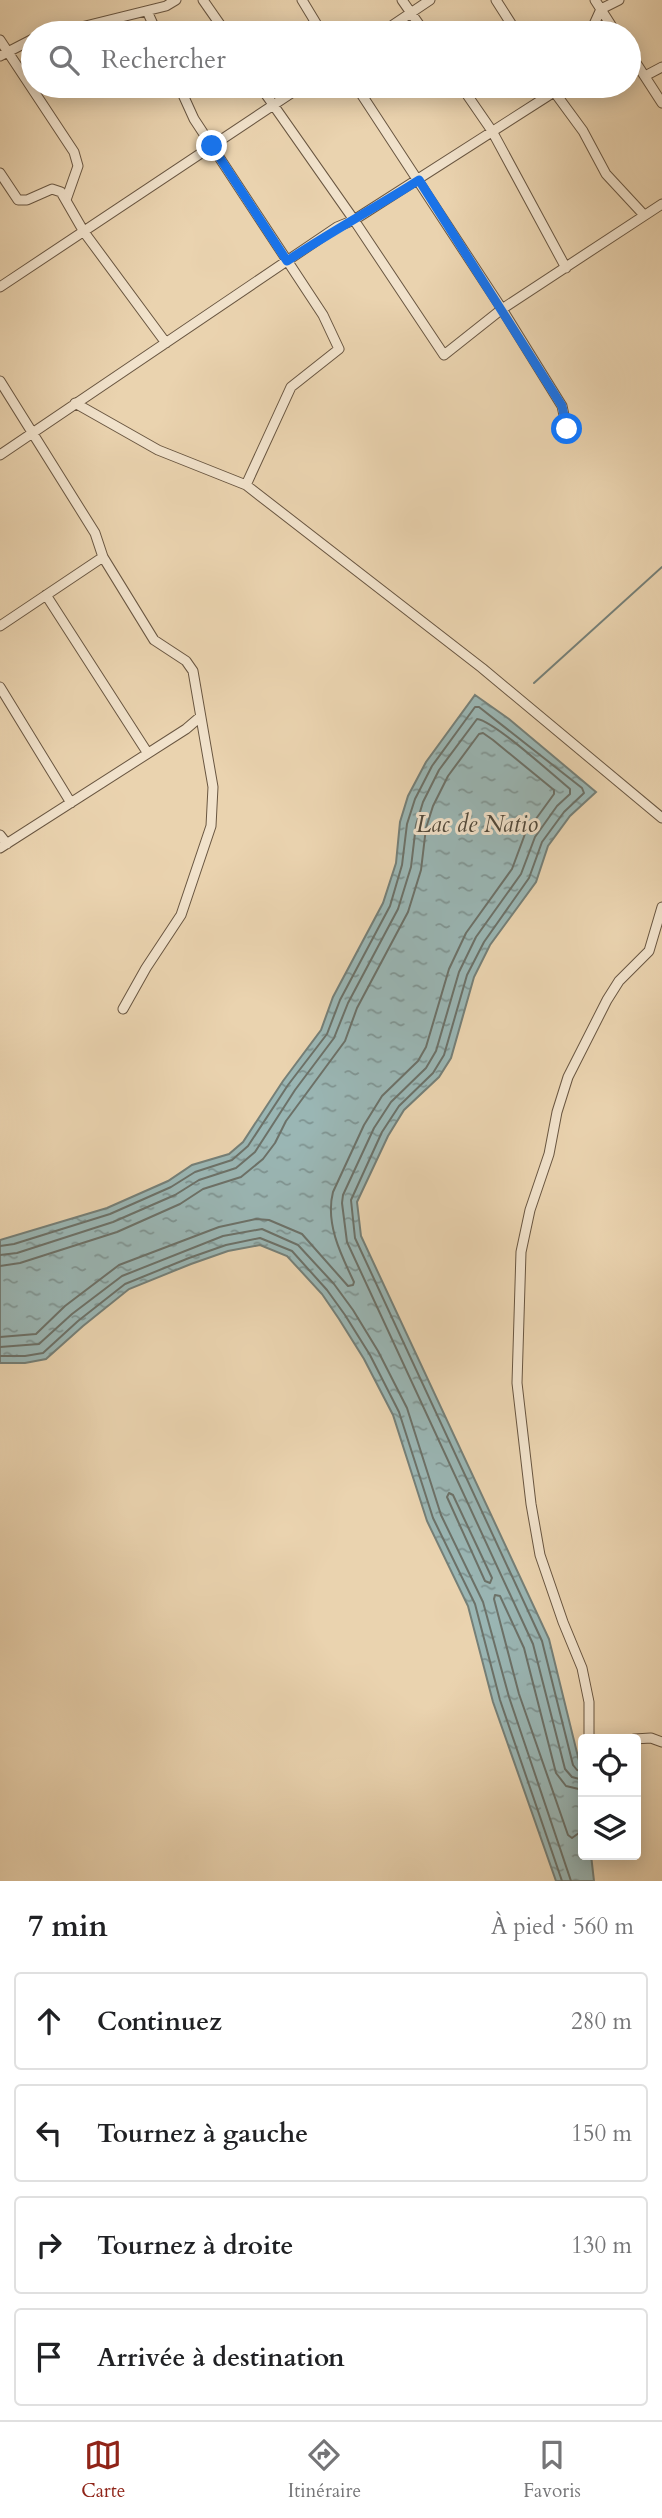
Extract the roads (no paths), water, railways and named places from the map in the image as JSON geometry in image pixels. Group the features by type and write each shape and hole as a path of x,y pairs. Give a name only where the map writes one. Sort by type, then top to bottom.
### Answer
{"street":[{"path":"107,21 166,6 176,0"},
{"path":"204,0 218,21"},
{"path":"302,0 315,21"},
{"path":"402,0 417,21"},
{"path":"399,21 430,0"},
{"path":"496,0 509,21"},
{"path":"595,0 608,21"},
{"path":"596,21 601,9 619,0"},
{"path":"148,11 152,21"},
{"path":"0,40 4,54 21,78"},
{"path":"4,54 21,46"},
{"path":"645,76 662,67"},
{"path":"641,70 662,103"},
{"path":"35,98 74,152 78,166 66,200"},
{"path":"184,98 194,119 323,315 339,349 291,387 246,485"},
{"path":"269,98 444,355 502,309 662,204"},
{"path":"0,286 283,98"},
{"path":"364,98 562,406 567,429"},
{"path":"469,98 492,131 566,268"},
{"path":"0,454 337,227 354,220 419,180 540,98"},
{"path":"561,98 583,131 606,174 645,215"},
{"path":"0,173 18,200 27,200 52,189 61,192 84,232 166,342"},
{"path":"0,381 30,433 95,533 103,557 154,640 186,661 193,671 209,760 212,787 211,826 181,915 123,1009"},
{"path":"75,403 158,450 246,485 482,668 662,818"},
{"path":"0,626 103,557"},
{"path":"46,595 148,752"},
{"path":"0,687 71,803"},
{"path":"0,835 3,846 186,729 200,717"},
{"path":"589,1734 589,1702 582,1668 540,1555 531,1504 517,1383 521,1252 530,1210 549,1154 557,1112 568,1077 596,1019 619,981 649,951 662,907"},
{"path":"641,1739 651,1738 662,1742"}],"water":[{"name":"Lac de Natio","path":"475,695 509,719 596,792 570,816 548,846 536,882 490,945 474,977 451,1058 439,1077 404,1110 388,1136 357,1202 361,1236 549,1639 578,1757 578,1860 592,1860 594,1881 556,1881 493,1702 468,1606 427,1521 393,1415 364,1359 339,1319 322,1294 287,1256 260,1245 228,1251 191,1264 129,1289 46,1359 25,1363 0,1363 0,1240 107,1208 168,1181 192,1165 229,1154 243,1142 321,1030 333,997 383,903 396,863 400,822 408,796 426,762"}],"waterway":[{"path":"534,683 662,567"}]}
